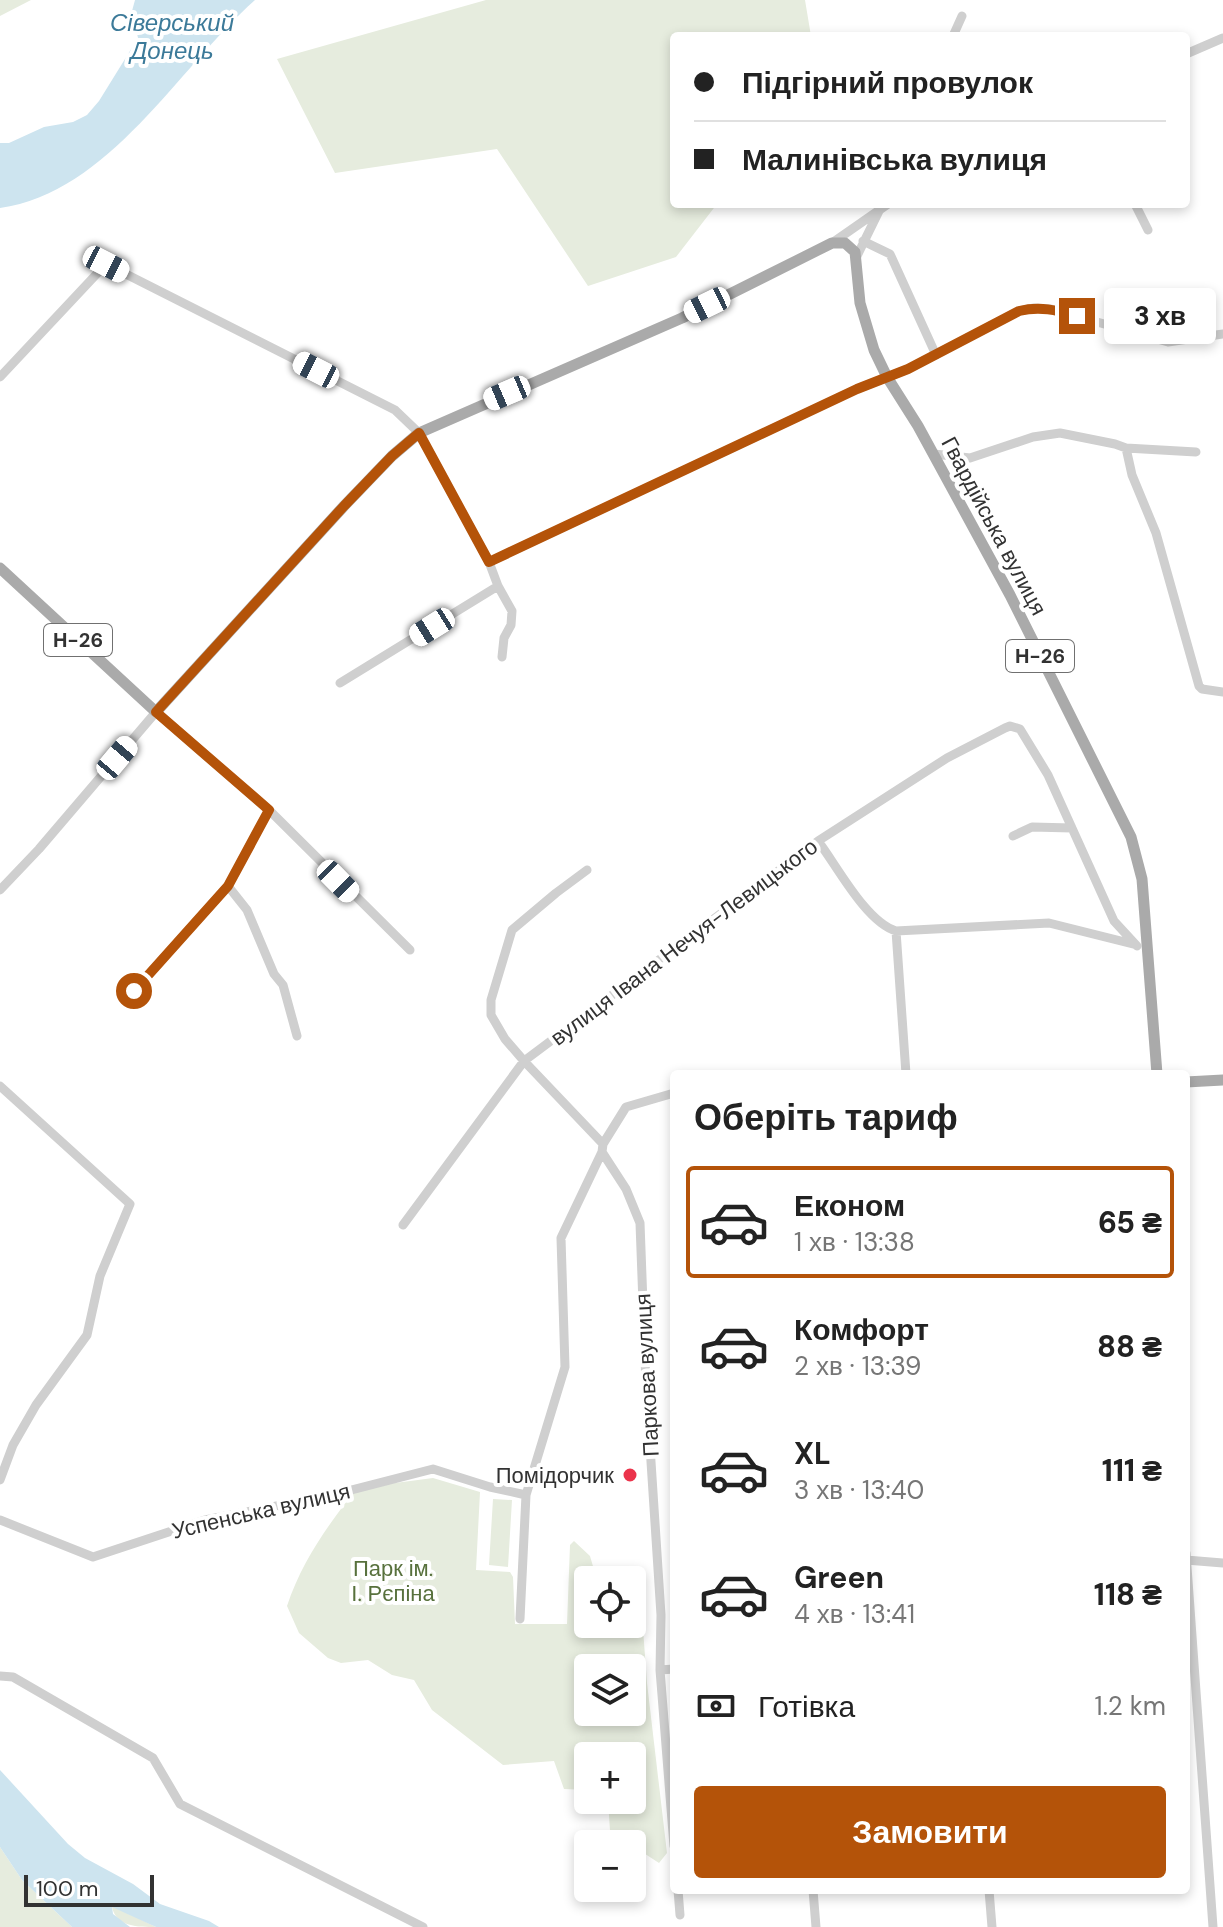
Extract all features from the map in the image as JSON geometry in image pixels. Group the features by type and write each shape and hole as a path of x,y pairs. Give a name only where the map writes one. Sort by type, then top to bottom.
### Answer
{"main road":[{"path":"156,712 344,506 419,433 682,318 832,243 851,246 856,258"},
{"name":"Гвардійська вулиця","path":"856,258 860,303 874,350 1010,595 1131,837 1142,879 1142,947 1157,1070"},
{"name":"Н-26","path":"0,568 156,712"},
{"path":"1190,1082 1223,1080"}],"street":[{"path":"955,32 962,16"},
{"path":"1190,52 1223,38"},
{"path":"832,243 881,208"},
{"path":"856,258 883,208"},
{"path":"1137,208 1148,230"},
{"path":"863,241 890,254 936,355"},
{"path":"0,377 106,264 395,410 419,433 489,562 513,616 504,638 502,657"},
{"path":"489,562 936,355 1019,311 1051,309 1168,342 1223,334"},
{"path":"934,454 970,458 1033,437 1060,433 1126,448 1196,452"},
{"path":"1126,448 1132,475 1156,533 1199,686 1223,692"},
{"path":"340,683 498,586"},
{"path":"0,890 156,712 269,810 410,950"},
{"name":"вулиця Івана Нечуя-Левицького","path":"403,1225 524,1061 818,841 981,738 1010,726 1020,729 1048,775 1072,828"},
{"path":"134,991 228,886 269,810"},
{"path":"1013,836 1032,827 1072,828 1114,921 1142,947"},
{"path":"818,841 872,916 896,931 1049,923 1142,947"},
{"name":"Паркова вулиця","path":"587,870 512,930 491,1000 491,1015 505,1039 603,1148 626,1189 640,1223 646,1385 661,1615 660,1670 670,1796"},
{"path":"228,886 247,910 274,974 283,985 297,1036"},
{"path":"896,931 906,1070"},
{"path":"0,1086 130,1204 100,1276 87,1335 36,1405 13,1445 0,1480"},
{"path":"520,1619 526,1495 565,1367 561,1238 626,1107 670,1094"},
{"name":"Успенська вулиця","path":"0,1520 93,1557 205,1520 328,1496 433,1469 526,1495"},
{"path":"1190,1560 1223,1563"},
{"path":"1190,1614 1213,1927"},
{"path":"660,1670 670,1669"},
{"path":"0,1676 13,1677 153,1758 180,1804 423,1927"},
{"path":"678,1894 680,1915"},
{"path":"813,1894 816,1927"},
{"path":"989,1894 992,1927"}],"green space":[{"path":"0,0 31,0 0,16"},
{"path":"486,0 805,0 810,32 670,32 670,208 714,208 676,257 588,286 497,149 335,173 277,59"},
{"name":"Парк ім. І. Рєпіна","path":"433,1478 480,1492 476,1570 510,1572 513,1577 515,1624 567,1624 570,1545 574,1541 590,1556 593,1566 574,1566 574,1638 644,1638 645,1654 574,1654 574,1726 646,1726 646,1669 667,1853 659,1863 646,1855 646,1830 610,1830 609,1814 646,1814 646,1742 574,1742 574,1789 564,1789 554,1761 503,1765 432,1710 414,1680 392,1675 368,1660 341,1663 328,1658 299,1633 287,1606 300,1574 357,1488"},
{"path":"493,1499 512,1500 508,1567 489,1565"},
{"path":"0,1847 22,1880 72,1927 0,1927"},
{"path":"112,1907 156,1927 123,1922 114,1914"}],"water":[{"name":"Сіверський Донець","path":"135,0 255,0 140,124 108,154 75,179 39,198 0,208 0,143 9,143 44,127 73,122 87,115 138,38 132,11"},
{"path":"0,1770 68,1844 85,1858 133,1884 160,1904 219,1927 156,1927 112,1907 113,1914 130,1927 72,1927 22,1880 0,1847"}],"place":[{"name":"Помідорчик","path":"630,1475"}],"route":[{"path":"134,991 228,886 269,810 156,712 344,506 419,433 489,562 857,389 908,369 1019,311 1051,309 1077,316"}]}
